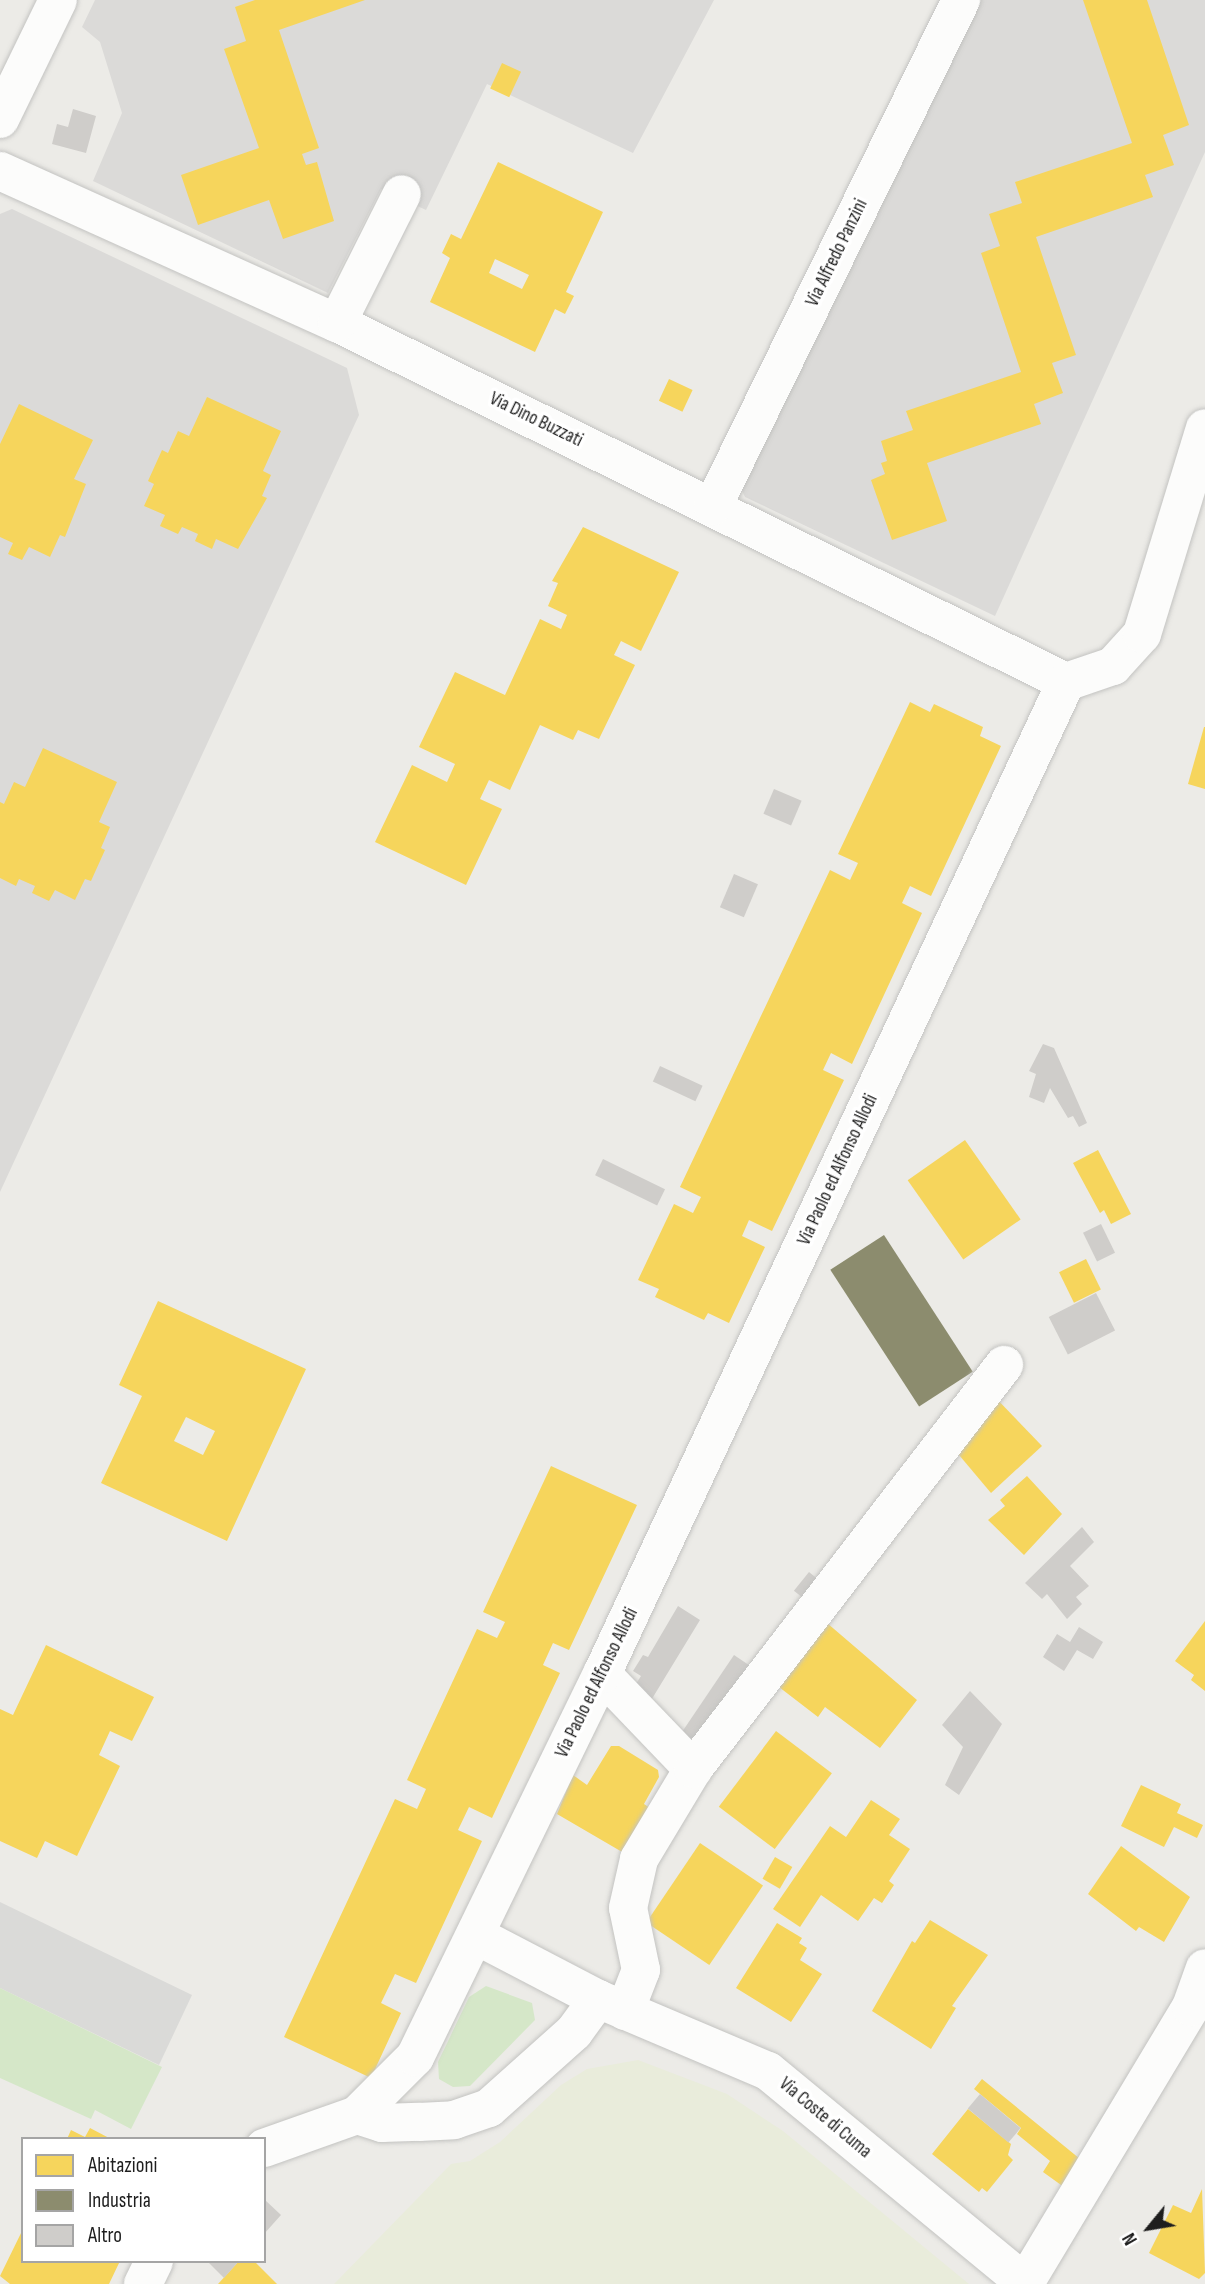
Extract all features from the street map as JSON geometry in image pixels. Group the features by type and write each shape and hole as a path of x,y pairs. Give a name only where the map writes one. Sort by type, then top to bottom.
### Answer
{"street":[{"path":"0,119 58,0"},
{"name":"Via Alfredo Panzini","path":"713,506 961,0"},
{"name":"Via Dino Buzzati","path":"0,171 337,323 1066,682"},
{"path":"337,323 402,194"},
{"path":"1066,682 1113,666 1142,634 1205,428"},
{"name":"Via Paolo ed Alfonso Allodi","path":"266,2147 356,2115 415,2057 477,1936 602,1674 1066,682"},
{"path":"356,2115 382,2123 454,2120 489,2108 574,2032 611,2005 641,1970 628,1908 639,1859 693,1769 1004,1364"},
{"path":"602,1674 693,1769"},
{"path":"477,1936 611,2005"},
{"name":"Via Coste di Cuma","path":"611,2005 768,2071 1026,2283 1191,2007 1205,1968"},
{"path":"415,2057 424,2097 454,2120"},
{"path":"144,2284 153,2263"}],"shaded area":[{"path":"95,0 714,0 633,153 487,84 426,210 381,189 328,293 93,181 122,113 100,42 82,27"},
{"path":"967,0 1205,0 1205,152 995,616 745,497 733,471"},
{"path":"12,209 347,368 359,415 0,1192 0,214"},
{"path":"0,1902 192,1995 159,2065 0,1988"}],"green space":[{"path":"486,1986 532,2003 535,2020 470,2086 453,2087 439,2079 438,2062 469,1997"},
{"path":"0,1988 162,2067 131,2129 95,2110 91,2119 0,2078"},
{"path":"638,2060 727,2094 783,2131 969,2284 334,2284 451,2164 470,2161 500,2142 561,2085 587,2069"}],"building: Abitazioni":[{"path":"255,0 365,0 279,30 319,148 302,154 306,165 317,162 334,221 283,239 269,200 198,225 181,175 259,148 224,49 246,41 235,7"},
{"path":"1083,0 1147,0 1189,125 1163,135 1174,165 1145,175 1153,197 1036,237 1076,355 1052,363 1063,393 1034,404 1041,424 927,463 947,521 892,540 871,480 885,474 881,463 887,461 881,441 913,430 906,411 1021,372 981,253 1000,246 989,214 1022,203 1015,182 1132,143"},
{"path":"502,63 521,72 509,97 490,88"},
{"path":"498,162 603,212 566,292 574,296 565,314 555,309 535,352 430,302 450,258 442,253 451,234 461,239","holes":["495,259 529,275 522,289 489,273"]},
{"path":"669,379 693,390 682,412 659,401"},
{"path":"207,397 281,431 263,471 271,475 262,496 267,498 238,549 216,539 212,549 195,541 198,534 182,527 178,534 160,526 165,515 144,506 154,484 148,481 162,450 168,453 178,431 189,436"},
{"path":"19,404 93,440 74,479 86,484 65,537 60,535 50,557 29,547 22,560 8,554 13,543 0,537 0,444"},
{"path":"583,527 679,572 641,651 621,641 614,655 635,665 599,739 578,730 573,740 540,725 510,790 489,780 480,799 502,809 466,885 375,842 412,765 447,782 455,764 419,747 455,672 505,695 540,619 561,629 567,615 548,606 558,583 552,581"},
{"path":"910,702 930,712 934,704 983,727 980,736 1001,746 931,896 910,886 902,903 922,913 852,1064 831,1053 823,1070 844,1080 772,1231 749,1220 742,1236 765,1247 729,1323 708,1313 704,1320 655,1297 659,1289 638,1280 674,1204 693,1213 701,1197 680,1187 830,870 850,880 858,863 838,854"},
{"path":"1205,727 1205,789 1188,784"},
{"path":"43,748 117,782 99,822 110,827 101,848 105,850 91,881 85,879 75,900 55,890 49,901 32,893 35,886 19,879 16,886 0,878 0,802 4,804 14,782 25,787"},
{"path":"965,1140 1021,1219 963,1260 908,1180"},
{"path":"1098,1150 1131,1214 1111,1224 1104,1210 1100,1213 1073,1163"},
{"path":"1086,1259 1101,1290 1074,1303 1059,1272"},
{"path":"158,1301 306,1369 227,1541 101,1483 142,1396 119,1385","holes":["186,1417 215,1431 203,1455 174,1441"]},
{"path":"991,1393 1042,1446 991,1493 954,1449"},
{"path":"551,1466 637,1505 569,1650 553,1643 543,1665 560,1673 492,1818 469,1807 458,1830 482,1841 416,1983 395,1974 381,2003 401,2013 371,2078 284,2037 395,1799 417,1809 426,1789 407,1780 477,1629 497,1638 505,1622 483,1612"},
{"path":"1027,1476 1062,1514 1024,1555 988,1520 1005,1506 1000,1500"},
{"path":"1205,1621 1205,1691 1191,1680 1194,1675 1175,1661"},
{"path":"827,1623 917,1700 880,1748 825,1707 818,1717 779,1687"},
{"path":"46,1645 154,1697 132,1741 110,1731 99,1755 120,1766 77,1856 45,1841 37,1858 0,1841 0,1709 13,1715"},
{"path":"776,1731 832,1773 775,1849 719,1807"},
{"path":"611,1746 619,1746 658,1770 659,1777 644,1804 657,1813 629,1856 557,1814 573,1775 587,1785"},
{"path":"1141,1785 1181,1804 1177,1813 1203,1825 1197,1838 1174,1827 1164,1847 1121,1826"},
{"path":"871,1800 900,1819 889,1835 910,1849 889,1881 894,1885 882,1903 874,1898 858,1921 821,1895 800,1927 773,1909 830,1826 846,1837"},
{"path":"700,1843 763,1885 709,1965 646,1923"},
{"path":"1121,1846 1190,1897 1164,1942 1139,1927 1136,1931 1088,1894"},
{"path":"775,1857 792,1867 780,1889 762,1879"},
{"path":"930,1920 988,1955 952,2006 956,2008 931,2049 872,2011 912,1941 915,1943"},
{"path":"777,1923 802,1938 799,1943 807,1948 800,1960 822,1974 791,2022 736,1988"},
{"path":"982,2079 1085,2163 1068,2190 1043,2172 1050,2161 1017,2134 1021,2128 974,2089"},
{"path":"968,2109 1011,2144 1008,2155 1013,2160 987,2192 982,2188 979,2192 932,2154"},
{"path":"90,2128 107,2137 85,2137"},
{"path":"71,2130 85,2137 68,2137"},
{"path":"1202,2189 1205,2273 1199,2279 1149,2253 1173,2205 1191,2213"},
{"path":"21,2233 21,2263 119,2263 109,2284 10,2284 0,2276"},
{"path":"237,2263 256,2263 277,2284 218,2284"}],"building: Industria":[{"path":"884,1235 973,1372 919,1407 830,1270"}],"building: Altro":[{"path":"73,109 96,116 86,153 52,144 57,124 68,127"},
{"path":"774,789 802,801 791,826 763,814"},
{"path":"734,874 758,884 744,917 720,907"},
{"path":"1043,1044 1054,1048 1087,1123 1079,1127 1073,1116 1068,1118 1050,1088 1044,1103 1029,1097 1036,1074 1029,1071"},
{"path":"660,1066 703,1086 695,1101 653,1081"},
{"path":"603,1159 665,1189 657,1205 595,1175"},
{"path":"1101,1224 1115,1253 1097,1262 1083,1233"},
{"path":"1096,1293 1115,1330 1068,1354 1049,1317"},
{"path":"1082,1527 1094,1542 1070,1566 1089,1586 1076,1597 1082,1604 1067,1619 1047,1594 1042,1599 1025,1583"},
{"path":"809,1572 819,1580 804,1599 794,1591"},
{"path":"678,1606 700,1620 650,1702 634,1687 641,1676 633,1671 643,1655 648,1657"},
{"path":"1079,1627 1103,1642 1093,1659 1077,1650 1064,1671 1043,1657 1057,1634 1070,1642"},
{"path":"734,1655 755,1669 698,1754 677,1740"},
{"path":"970,1691 1002,1724 959,1795 945,1785 963,1747 942,1725"},
{"path":"980,2094 1021,2128 1008,2143 968,2109"},
{"path":"266,2201 281,2215 266,2232"},
{"path":"209,2263 237,2263 224,2278"}]}
